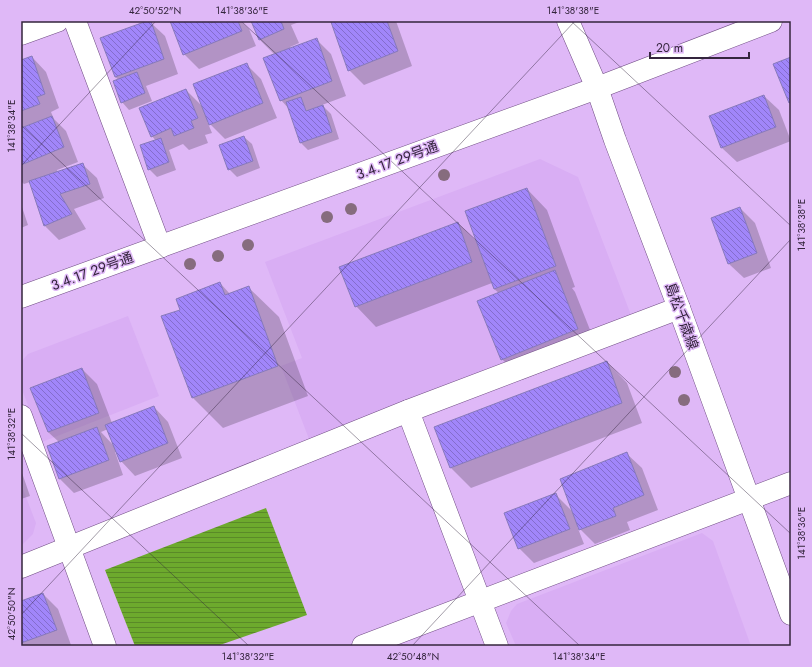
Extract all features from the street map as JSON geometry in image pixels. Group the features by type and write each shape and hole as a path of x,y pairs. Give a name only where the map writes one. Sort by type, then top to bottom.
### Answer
{"street":[{"path":"21,34 57,21"},
{"path":"76,21 160,247"},
{"name":"島松千歳線","path":"568,21 596,88 679,308 791,614"},
{"name":"3.4.17 29号通","path":"21,297 596,88 771,21"},
{"path":"21,567 70,549 408,411 679,308"},
{"path":"408,411 497,646"},
{"path":"21,416 105,646"},
{"path":"363,646 791,483"}],"shaded area":[{"path":"540,159 578,177 631,315 309,439 281,366 302,358 265,262"},
{"path":"128,316 159,396 42,442 21,387 21,362 28,354"},
{"path":"21,484 36,523 33,534 21,546"},
{"path":"266,508 307,615 217,646 135,646 105,570"},
{"path":"702,533 713,541 751,646 516,646 506,623 511,611 517,604"}],"building":[{"path":"147,21 151,21 164,59 115,77 100,38"},
{"path":"170,21 211,21 211,23 216,21 238,21 242,31 183,55"},
{"path":"251,21 281,21 284,29 259,40"},
{"path":"387,21 398,51 348,71 331,22"},
{"path":"317,38 332,81 280,101 263,58"},
{"path":"32,56 45,94 37,97 40,104 21,111 21,60"},
{"path":"791,57 791,102 789,103 773,64"},
{"path":"247,63 263,103 209,125 193,84"},
{"path":"137,72 145,93 121,103 113,81"},
{"path":"186,89 198,118 191,121 194,128 174,136 171,128 151,137 139,108"},
{"path":"764,95 776,127 721,148 709,116"},
{"path":"301,97 306,111 323,105 332,132 300,143 286,102"},
{"path":"52,116 64,147 21,165 21,128"},
{"path":"244,136 253,161 228,170 219,145"},
{"path":"161,138 169,162 148,170 140,145"},
{"path":"83,163 90,184 60,194 72,214 44,226 29,181"},
{"path":"527,188 556,266 494,289 465,211"},
{"path":"740,207 757,253 728,264 711,218"},
{"path":"458,222 472,262 355,307 339,267"},
{"path":"555,270 578,329 501,360 477,301"},
{"path":"220,282 225,295 249,286 278,366 192,398 161,316 180,310 176,299"},
{"path":"607,361 622,403 450,468 434,427"},
{"path":"82,368 99,413 48,432 30,388"},
{"path":"154,406 168,443 120,462 105,425"},
{"path":"97,427 109,460 59,479 47,446"},
{"path":"627,452 644,495 613,508 616,516 579,530 560,479"},
{"path":"556,493 570,529 518,549 504,513"},
{"path":"43,593 57,630 21,643 21,601"}]}
